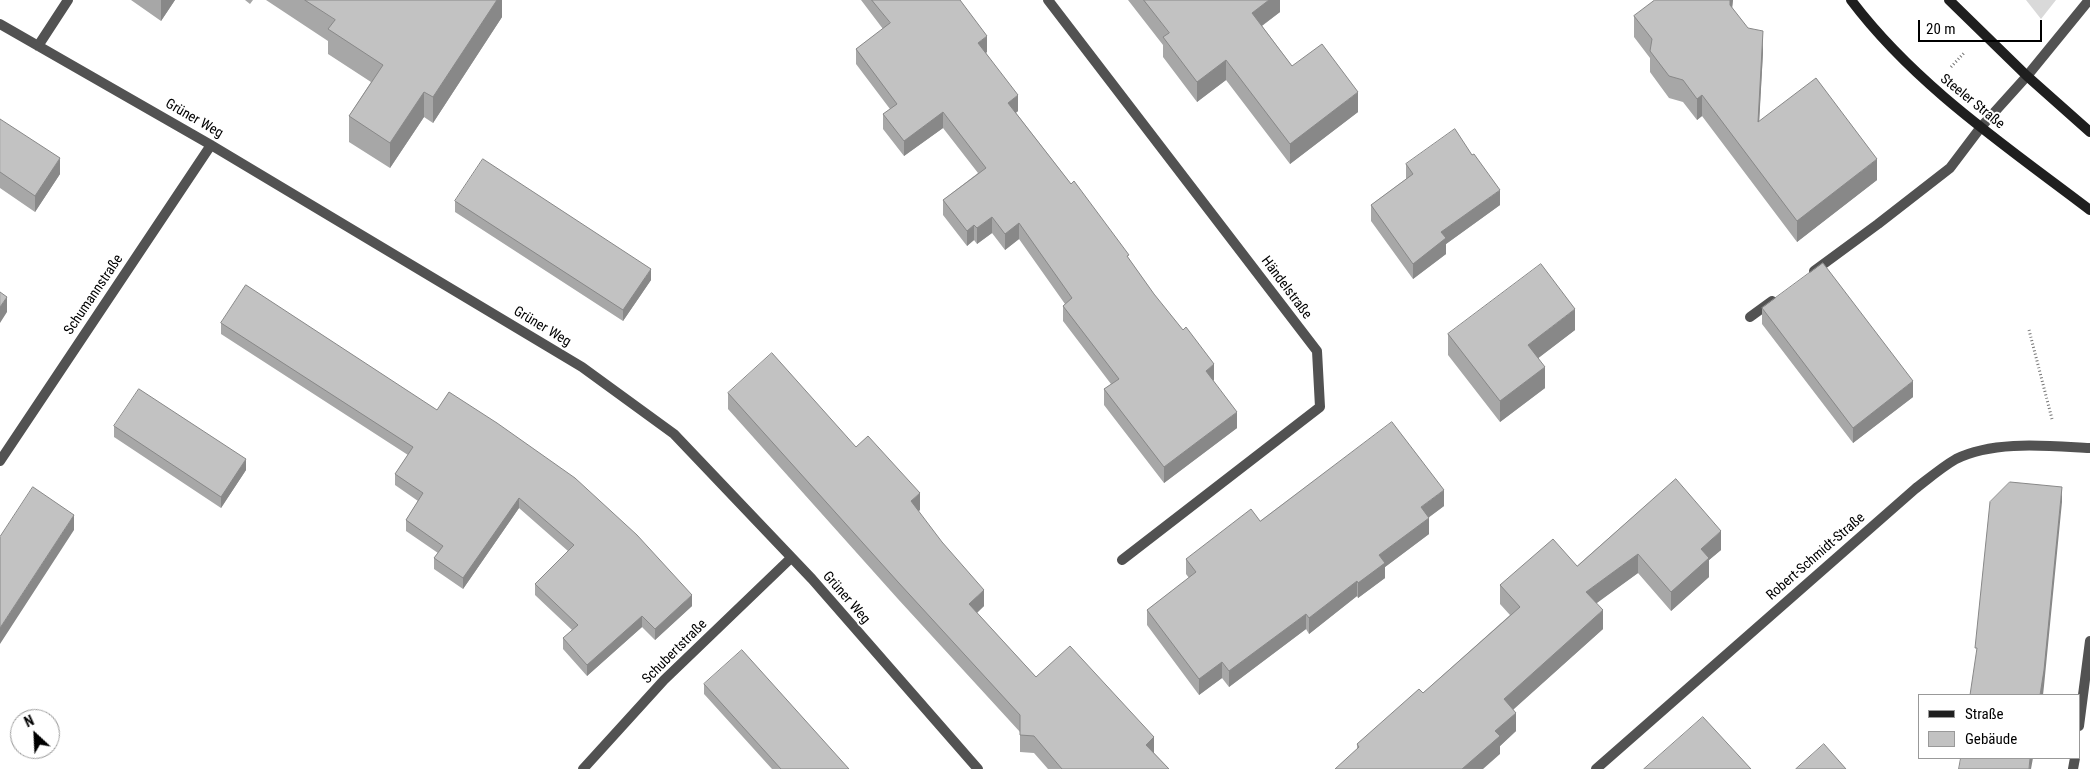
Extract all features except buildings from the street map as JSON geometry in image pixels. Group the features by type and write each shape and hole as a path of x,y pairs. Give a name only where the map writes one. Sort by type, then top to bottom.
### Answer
{"main road":[{"name":"Steeler Straße","path":"1851,0 1873,30 1932,87 2090,210"},
{"path":"1949,0 2027,76 2090,132"}],"street":[{"path":"38,46 68,0"},
{"name":"Händelstraße","path":"1048,0 1317,351 1320,407 1122,560"},
{"path":"1806,276 1878,224 1950,168 1981,127 2027,76 2089,0"},
{"name":"Grüner Weg","path":"0,24 211,144 582,367 674,434 792,558 978,769"},
{"name":"Schumannstraße","path":"0,461 211,144"},
{"path":"1750,317 1782,294"},
{"name":"Robert-Schmidt-Straße","path":"1596,769 1908,495 1956,459 1987,449 2013,446 2090,448"},
{"name":"Schubertstraße","path":"583,769 664,680 792,558"},
{"path":"2080,718 2090,642"}],"path":[{"path":"1932,87 1982,33"},
{"path":"2030,330 2059,446"}],"shaded area":[{"path":"2026,0 2056,0 2041,19"}]}
